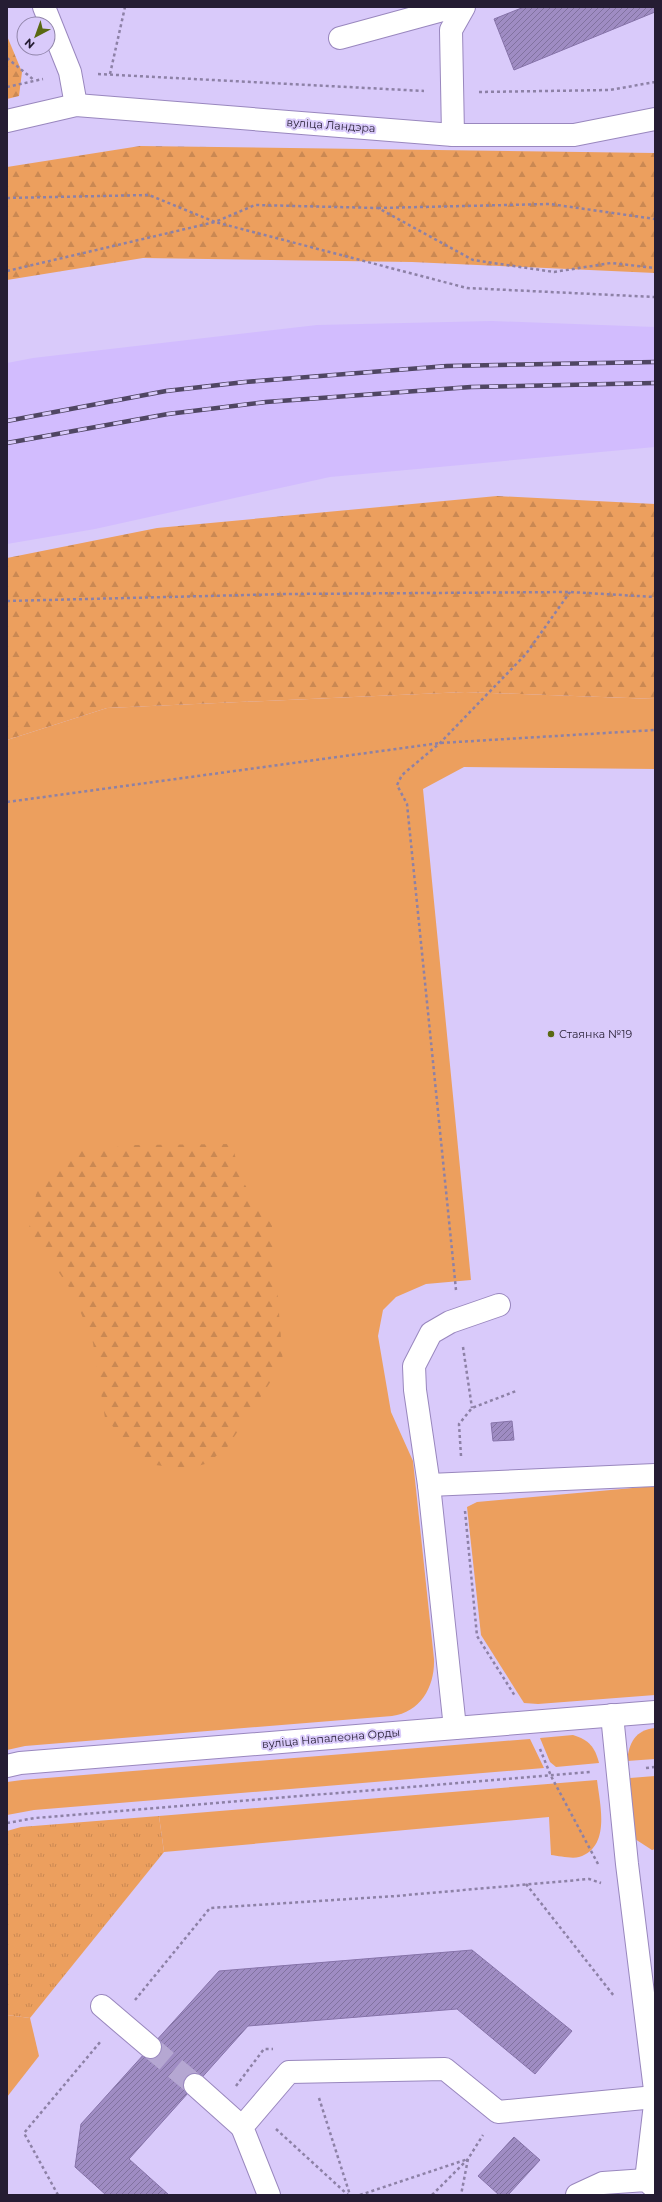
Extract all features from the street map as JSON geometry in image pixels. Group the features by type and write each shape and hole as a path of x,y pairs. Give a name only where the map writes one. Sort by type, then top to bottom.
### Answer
{"street":[{"path":"44,7 70,72 76,105"},
{"path":"340,38 454,7"},
{"path":"453,134 451,30 464,7"},
{"name":"вуліца Ландэра","path":"7,121 76,105 453,134 574,135 655,119"},
{"path":"455,1728 429,1485 415,1390 414,1366 431,1333 459,1319 499,1304"},
{"path":"429,1485 655,1475"},
{"name":"вуліца Напалеона Орды","path":"7,1766 20,1763 655,1712"},
{"path":"612,1715 627,1864 655,2090"},
{"path":"102,2006 150,2047"},
{"path":"242,2127 257,2112 289,2072 445,2069 498,2112 655,2097"},
{"path":"195,2085 242,2127 269,2195"},
{"path":"577,2195 603,2183 650,2184 655,2104"}],"path":[{"path":"110,74 126,7"},
{"path":"7,58 35,81"},
{"path":"7,87 70,72 452,92 610,90 655,82"},
{"path":"7,198 149,195 215,222 467,288 655,297"},
{"path":"7,271 215,222 255,205 378,208 550,204 655,219"},
{"path":"378,208 473,260 554,272 611,264 655,268"},
{"path":"472,1408 459,1319 407,804 397,785 402,775 440,743 526,654 570,592"},
{"path":"7,601 287,594 570,592 655,597"},
{"path":"7,802 440,743 655,730"},
{"path":"516,1391 472,1408 459,1424 462,1484 477,1636 519,1701 551,1776 598,1865"},
{"path":"7,1823 35,1818 655,1767"},
{"path":"58,2195 24,2133 119,2020 210,1908 589,1879 606,1884 604,1878"},
{"path":"526,1884 615,1997"},
{"path":"310,2071 349,2195"},
{"path":"257,2112 349,2195"},
{"path":"432,2195 468,2159 498,2112"},
{"path":"360,2195 468,2159"},
{"path":"461,2195 468,2159"}],"shaded area":[{"path":"492,321 655,327 655,447 330,477 95,529 7,544 7,363 33,358 317,325"}],"green space":[{"path":"7,36 22,72 19,96 7,99"},
{"path":"140,146 655,153 655,273 412,262 143,258 7,280 7,167"},
{"path":"497,496 655,504 655,699 465,692 107,708 7,740 7,558 157,528"},
{"path":"465,692 655,699 655,769 464,767 423,789 471,1280 426,1284 396,1297 383,1310 378,1336 391,1412 413,1461 434,1659 434,1669 429,1688 418,1703 411,1709 402,1714 392,1716 25,1746 7,1750 7,740 107,708"},
{"path":"232,1144 241,1179 272,1225 283,1363 226,1449 205,1464 186,1469 148,1464 105,1418 93,1343 73,1293 29,1229 37,1190 79,1151 135,1145"},
{"path":"655,1486 655,1695 538,1704 524,1703 481,1635 467,1507 477,1502"},
{"path":"655,1728 655,1759 627,1761 629,1749 634,1738 642,1731"},
{"path":"573,1735 583,1739 593,1748 599,1763 556,1767 550,1762 540,1738"},
{"path":"530,1739 544,1768 34,1810 7,1815 7,1782"},
{"path":"655,1776 655,1849 652,1850 635,1839 630,1778"},
{"path":"597,1780 601,1813 600,1835 596,1844 589,1852 576,1858 551,1855 549,1817 164,1852 159,1816"},
{"path":"159,1816 164,1852 30,2018 7,2015 7,1831 21,1827"},
{"path":"7,2015 30,2018 39,2056 7,2097"}],"building":[{"path":"524,7 655,7 655,12 514,70 494,19"},
{"path":"512,1421 514,1440 493,1441 491,1423"},
{"path":"472,1950 572,2031 535,2074 457,2009 248,2026 129,2159 169,2195 106,2195 75,2167 81,2124 219,1971"},
{"path":"514,2137 540,2160 508,2195 499,2195 478,2176"}],"tunnel":[{"path":"150,2047 195,2085"}],"railway":[{"path":"7,421 166,391 245,382 447,366 655,362"},
{"path":"7,443 168,414 266,402 471,387 655,383"}],"place":[{"name":"Стаянка №19","path":"551,1034"}]}
